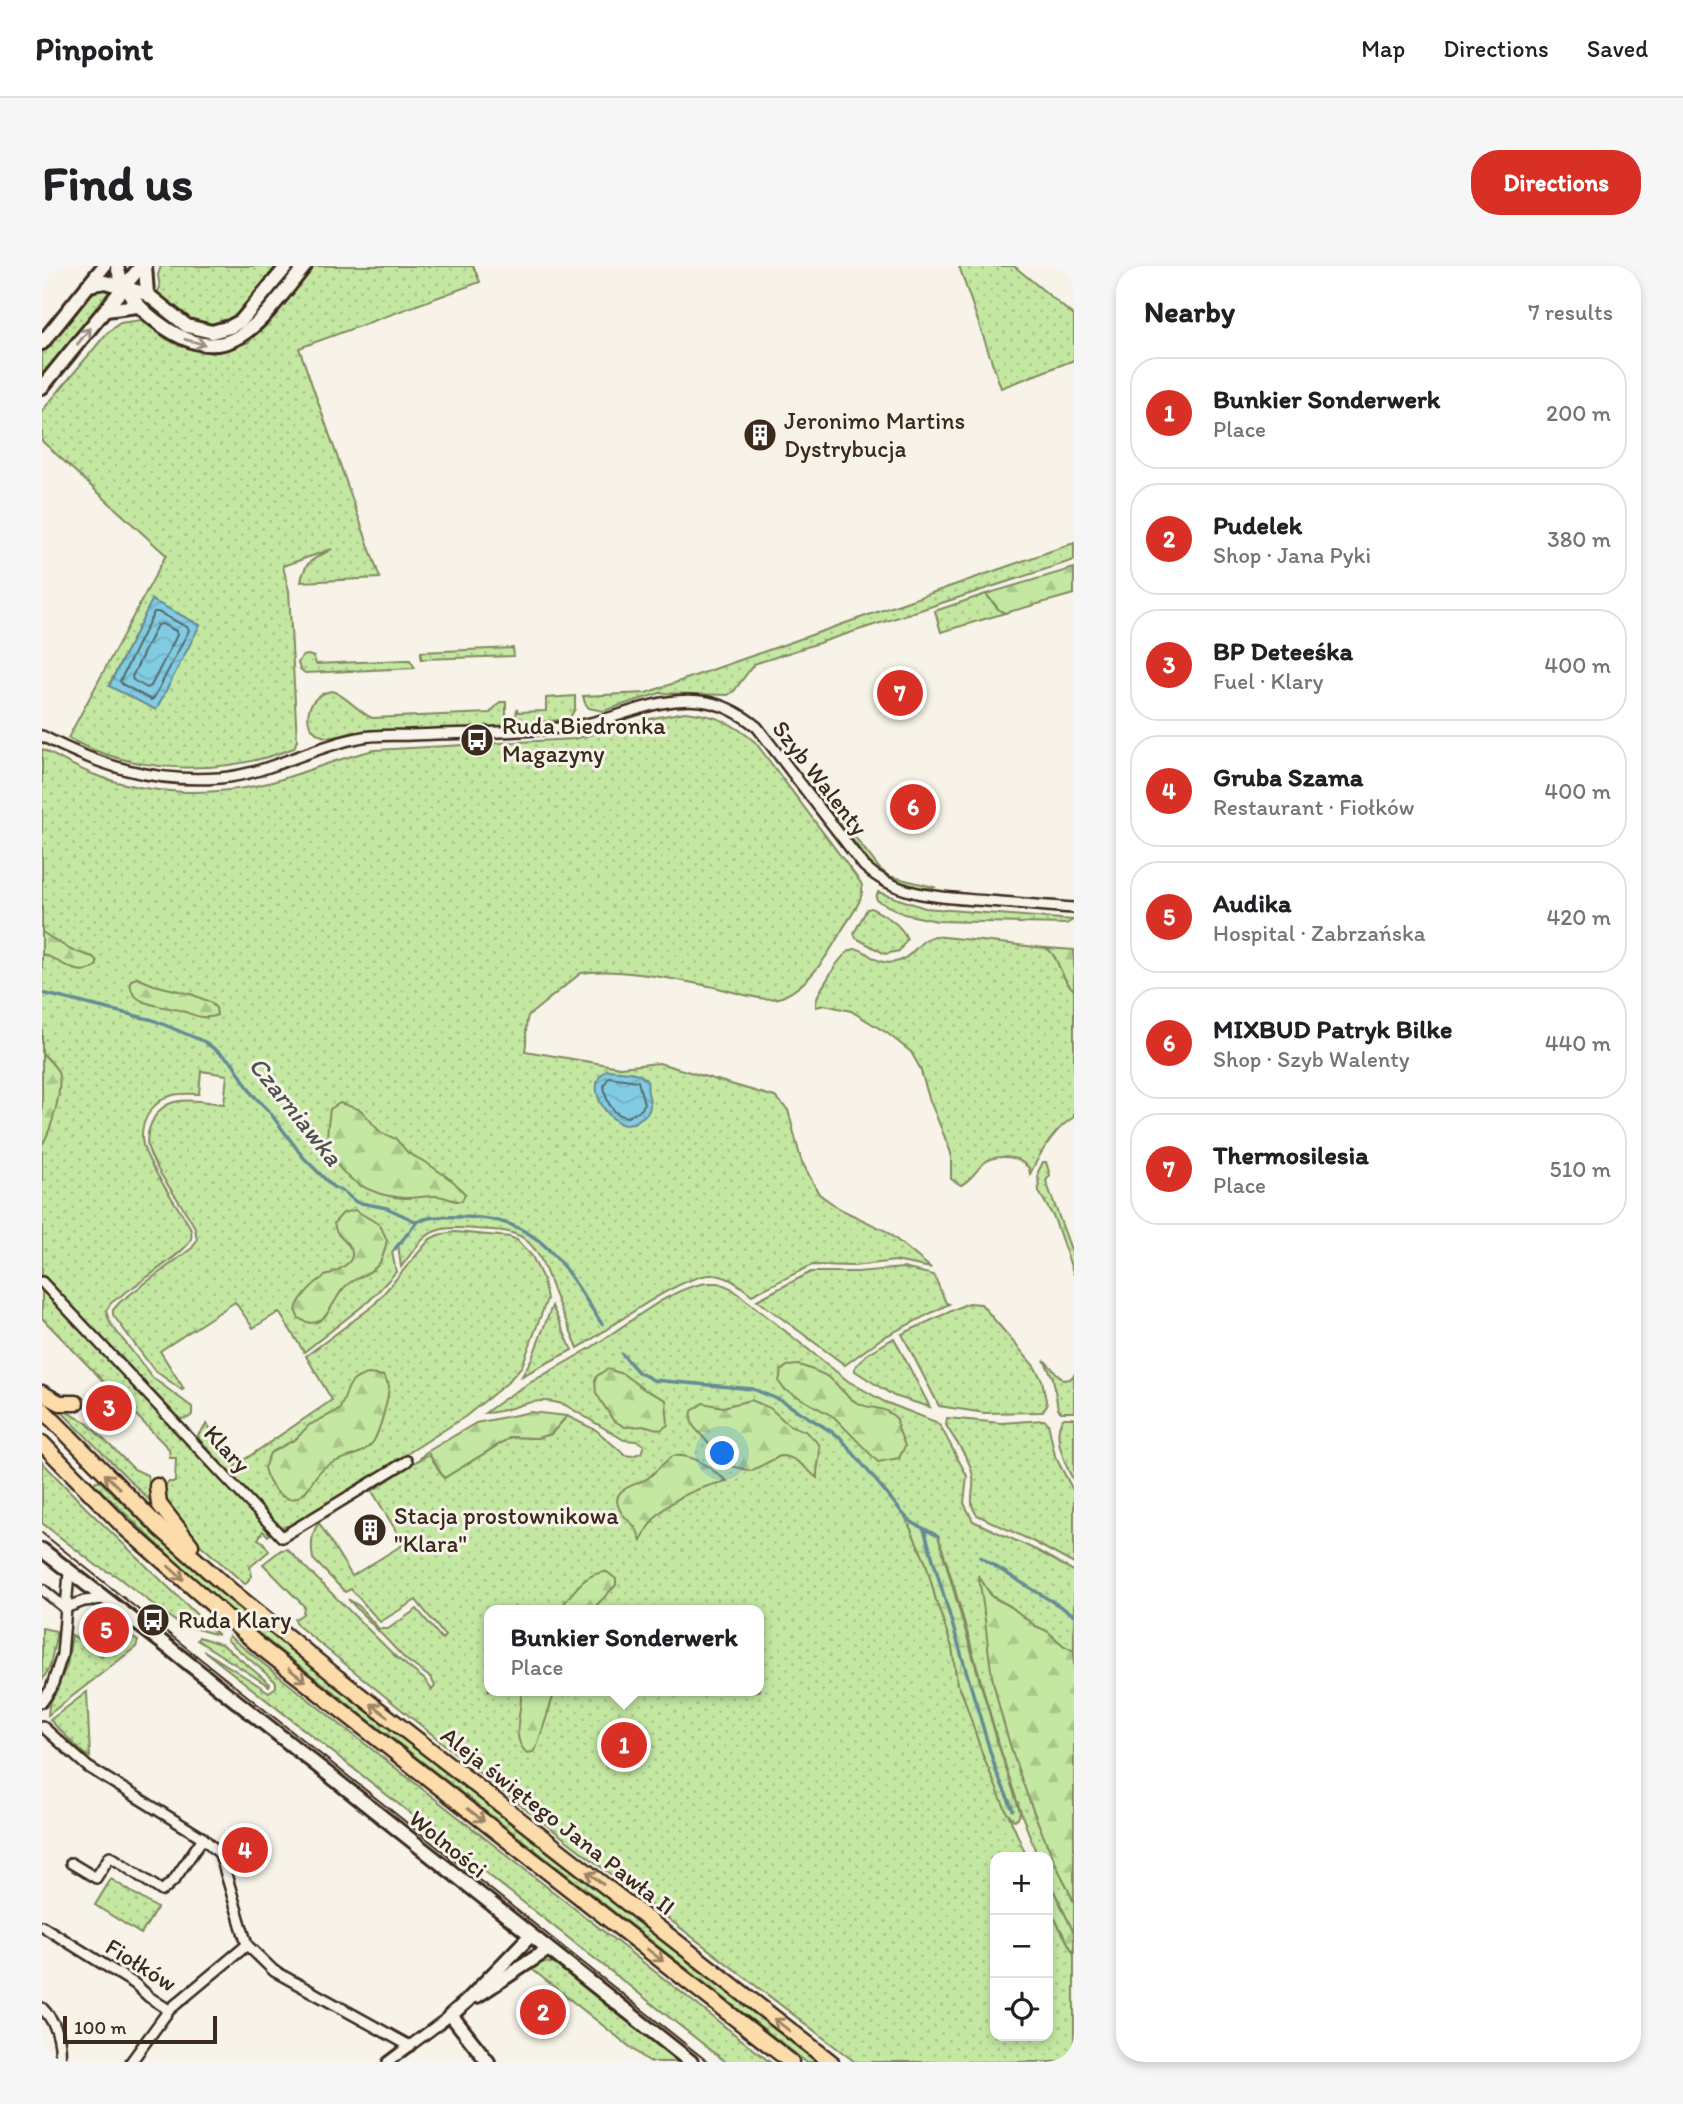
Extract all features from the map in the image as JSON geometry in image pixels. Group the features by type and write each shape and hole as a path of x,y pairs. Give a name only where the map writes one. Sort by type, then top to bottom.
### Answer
{"main road":[{"path":"42,1393 60,1403 76,1403"},
{"path":"42,1409 152,1520 228,1588"},
{"name":"Aleja świętego Jana Pawła II","path":"42,1443 125,1528 244,1632 791,2062"},
{"path":"157,1486 159,1504 175,1527 228,1588"},
{"name":"Aleja świętego Jana Pawła II","path":"228,1588 831,2062"}],"street":[{"path":"42,343 104,266"},
{"path":"117,266 124,287 137,306 168,330 188,341 210,345 225,344 249,331 266,315 305,266"},
{"path":"42,387 143,266"},
{"path":"143,266 147,294"},
{"path":"89,285 105,282 147,294 187,326 199,330 221,331 241,321 287,266"},
{"path":"106,310 137,306"},
{"name":"Szyb Walenty","path":"42,736 96,762 134,773 162,778 222,778 258,770 361,737 560,728 585,724 660,703 679,700 708,702 736,712 757,727 864,866 881,880 922,895 1074,908"},
{"name":"Klary","path":"42,1282 282,1537 407,1461"},
{"name":"Wolności","path":"42,1550 691,2062"},
{"path":"42,1702 51,1689 62,1655 69,1573"},
{"path":"42,1589 65,1608"},
{"path":"65,1608 84,1601 104,1599"},
{"path":"42,1745 45,1730 90,1768 203,1838 220,1854 247,1945 257,1956 290,1981 410,2046"},
{"path":"71,1863 96,1878 110,1856 163,1891 174,1880 203,1838"},
{"name":"Fiołków","path":"42,1926 135,1984 169,2010 247,1945"},
{"path":"388,2062 467,2001 530,1936"},
{"path":"467,2001 547,1950"},
{"path":"42,2008 56,2026 60,2040 60,2062"},
{"path":"131,2062 169,2010"},
{"path":"451,2015 488,2062"}],"green space":[{"path":"161,266 281,266 243,312 218,326 204,327 190,322 155,295 160,288 158,275"},
{"path":"311,266 473,266 480,282 299,348 380,578 301,582 308,564 332,549 283,566 289,591 297,740 294,748 267,757 209,767 151,765 94,750 68,738 166,555 42,441 42,411 107,333 120,323 141,320 180,346 212,353 249,342","holes":["152,601 164,607 109,685"]},
{"path":"959,266 1014,266 1074,316 1074,360 1001,388"},
{"path":"108,287 116,289 42,378 42,352 85,299"},
{"path":"1074,543 1074,560 754,664 728,695 660,693 603,711 589,708 585,703 583,696 646,693"},
{"path":"1074,568 1074,594 1005,613 999,610 986,594"},
{"path":"986,594 999,610 1005,613 941,632 935,611"},
{"path":"513,648 514,656 421,659 421,652"},
{"path":"302,656 314,657 316,664 410,660 415,668 305,673 298,663"},
{"path":"332,691 372,718 490,713 500,702 506,702 506,727 353,732 326,737 312,728 308,713 315,699"},
{"path":"575,696 575,709 569,719 515,723 517,709 518,712 546,711 546,698"},
{"path":"685,712 723,721 755,742 861,883 862,895 831,949 810,977 782,997 766,999 645,975 581,973 528,1016 525,1051 620,1067 659,1063 775,1097 788,1110 801,1160 819,1194 840,1209 886,1231 931,1268 895,1261 854,1266 812,1265 752,1295 722,1276 696,1278 643,1305 578,1348 544,1265 530,1244 518,1235 506,1231 448,1228 431,1233 401,1267 398,1244 392,1252 396,1272 369,1301 304,1352 279,1312 253,1328 235,1302 160,1351 184,1389 182,1390 154,1370 113,1315 113,1310 192,1248 197,1240 195,1228 156,1167 147,1141 148,1131 158,1112 173,1102 193,1100 224,1104 227,1075 201,1071 199,1094 178,1094 161,1100 151,1110 142,1130 147,1157 189,1225 191,1239 178,1254 111,1303 106,1311 110,1323 153,1378 192,1407 192,1415 180,1419 42,1275 42,1145 52,1119 58,1077 55,1068 42,1053 42,749 81,769 116,782 159,790 203,792 268,783 375,750 574,739"},
{"path":"810,779 880,869 889,876 934,887 912,886 895,880 875,869 810,785"},
{"path":"878,892 925,908 1073,920 1066,924 937,921 904,914 878,901"},
{"path":"871,908 892,920 904,933 907,939 899,951 885,954 856,938 854,933 867,909"},
{"path":"42,932 71,950 93,957 97,965 83,971 76,970 42,954"},
{"path":"934,936 1046,948 1054,956 1065,979 1074,990 1074,1117 1054,1135 1030,1174 1029,1168 1020,1161 1003,1157 983,1163 961,1185 951,1179 951,1153 920,1068 911,1052 887,1033 851,1011 825,1005 816,1007 822,988 849,951 863,951 887,963 899,961"},
{"path":"1046,948 1074,950 1074,990 1065,979 1054,956"},
{"path":"137,978 210,1002 216,1008 217,1015 203,1017 147,1003 134,995 131,988 131,980"},
{"path":"42,1053 57,1070 59,1086 53,1119 42,1145"},
{"path":"340,1103 361,1110 380,1132 396,1139 408,1153 454,1182 465,1194 462,1201 437,1196 392,1197 358,1184 348,1176 333,1158 327,1143 330,1109"},
{"path":"1043,1162 1046,1162 1050,1175 1046,1181 1074,1258 1074,1275 1054,1218 1039,1192 1038,1172"},
{"path":"355,1210 380,1225 387,1240 382,1259 370,1272 347,1285 324,1317 314,1323 307,1322 296,1313 301,1299 325,1276 342,1268 351,1259 351,1249 335,1229 334,1223 343,1213"},
{"path":"455,1232 510,1237 517,1240 532,1256 543,1279 547,1299 522,1366 507,1383 466,1416 296,1525 280,1527 198,1435 207,1424 235,1466 332,1400 306,1356 373,1306 430,1239"},
{"path":"903,1268 934,1275 946,1303 949,1304 882,1338 845,1365 757,1300 811,1272"},
{"path":"719,1283 731,1288 848,1381 885,1402 936,1422 967,1476 964,1503 973,1521 1074,1571 1074,1651 992,1596 979,1577 985,1603 994,1683 1035,1816 1051,1852 1036,1852 1009,1778 938,1536 906,1518 926,1563 952,1647 957,1682 983,1756 1025,1852 990,1852 990,2041 1053,2041 1053,1915 1074,1954 1074,2062 855,2062 492,1783 297,1625 295,1619 303,1614 304,1606 263,1564 281,1550 287,1549 396,1657 425,1680 432,1690 435,1686 431,1678 405,1659 348,1599 359,1606 379,1629 388,1629 417,1609 442,1639 445,1636 416,1600 380,1622 351,1589 345,1592 313,1559 312,1540 316,1527 319,1523 352,1576 404,1544 372,1491 429,1453 444,1478 511,1437 537,1438 551,1434 567,1416 596,1430 625,1455 641,1453 644,1445 637,1441 624,1440 565,1405 532,1402 485,1413 665,1299 696,1285"},
{"path":"42,1288 271,1532 268,1536 263,1531 258,1539 269,1551 250,1567 252,1576 245,1584 179,1526 165,1503 163,1488 169,1482 175,1482 176,1458 170,1458 169,1449 42,1318"},
{"path":"968,1303 981,1304 1034,1366 1042,1380 1047,1406 1042,1412 985,1413 939,1406 902,1334"},
{"path":"552,1306 572,1350 522,1376 532,1358"},
{"path":"894,1338 930,1407 894,1396 855,1371 855,1367 866,1355"},
{"path":"1044,1360 1063,1380 1074,1375 1074,1412 1061,1412 1058,1409 1053,1378"},
{"path":"799,1365 827,1377 856,1402 886,1411 897,1419 905,1446 899,1458 878,1462 834,1417 784,1389 779,1382 781,1371 787,1366"},
{"path":"607,1369 623,1374 645,1390 666,1400 668,1425 660,1430 647,1426 625,1427 613,1420 596,1393 595,1380"},
{"path":"368,1374 384,1376 389,1386 383,1415 373,1442 363,1451 325,1467 298,1497 291,1499 279,1494 269,1482 264,1468 270,1453 296,1439 309,1425 339,1410 351,1384"},
{"path":"751,1400 770,1408 789,1425 805,1431 819,1444 817,1478 800,1463 780,1456 751,1471 728,1465 694,1427 691,1420 692,1411 703,1403 723,1407"},
{"path":"57,1407 86,1422 134,1469 147,1475 160,1511"},
{"path":"531,1412 567,1416 551,1434 537,1438 511,1437 444,1478 429,1454 418,1461 425,1453 476,1423"},
{"path":"947,1418 1001,1423 1044,1420 1048,1423 1055,1456 1074,1492 1074,1564 977,1515 972,1506 971,1470 966,1456 946,1425"},
{"path":"1064,1418 1074,1418 1074,1481 1059,1440 1060,1424"},
{"path":"673,1456 696,1460 727,1481 676,1500 656,1517 641,1541 634,1525 620,1510 618,1497 620,1492 648,1478"},
{"path":"42,1462 218,1635 179,1624 42,1523"},
{"path":"100,1481 148,1528 250,1618 816,2062 806,2062 259,1634 191,1576 94,1484"},
{"path":"905,1516 938,1536 1020,1812 1018,1819 1014,1820 1007,1813 983,1756 957,1682 952,1647 926,1563"},
{"path":"607,1572 616,1579 616,1585 597,1605 563,1605 585,1580"},
{"path":"978,1575 992,1597 1010,1606 1074,1651 1074,1902 1037,1821 1008,1738 993,1681"},
{"path":"115,1626 138,1641 136,1647 48,1715 49,1706 67,1666 72,1635 102,1656 119,1635 112,1629"},
{"path":"42,1628 56,1631 56,1636 50,1666 42,1681"},
{"path":"229,1636 770,2062 726,2062 203,1650 269,1692 276,1687 276,1682 227,1640"},
{"path":"199,1637 223,1645 270,1684 269,1686 197,1640"},
{"path":"87,1692 90,1757 50,1720"},
{"path":"521,1696 553,1696 533,1752 527,1753 519,1740"},
{"path":"1053,1856 1074,1902 1074,1933 1053,1889"},
{"path":"111,1879 157,1908 141,1934 95,1905"},
{"path":"1053,1889 1074,1933 1074,1954 1053,1915"},
{"path":"539,1962 561,1967 680,2062 649,2062 529,1967"}],"water":[{"path":"152,600 200,625 156,710 109,686"},
{"path":"607,1070 630,1072 645,1078 650,1104 647,1114 624,1125 610,1115 599,1100 597,1091 600,1076"}],"waterway":[{"name":"Czarniawka","path":"42,993 153,1020 205,1042 233,1063 252,1094 268,1110 303,1157 333,1187 356,1202 387,1208 417,1222 438,1217 487,1219 510,1224 530,1234 561,1263 602,1324"},
{"path":"395,1249 417,1222"},
{"name":"Czarniawka","path":"622,1354 638,1372 653,1380 753,1389 782,1401 840,1437 905,1516 938,1536"},
{"path":"924,1529 996,1771 1013,1810"},
{"name":"Czarniawka","path":"980,1557 1074,1615"}],"tram line":[{"path":"42,1533 708,2062"}],"place":[{"name":"Jeronimo Martins Dystrybucja","path":"760,435"},
{"name":"Thermosilesia","path":"900,693"},
{"name":"Ruda Biedronka Magazyny","path":"477,740"},
{"name":"MIXBUD Patryk Bilke","path":"913,807"},
{"name":"BP Deteeśka","path":"109,1408"},
{"name":"Stacja prostownikowa \"Klara\"","path":"370,1530"},
{"name":"Ruda Klary","path":"153,1620"},
{"name":"Audika","path":"106,1630"},
{"name":"Bunkier Sonderwerk","path":"624,1745"},
{"name":"Gruba Szama","path":"245,1850"},
{"name":"Pudelek","path":"543,2012"}]}
